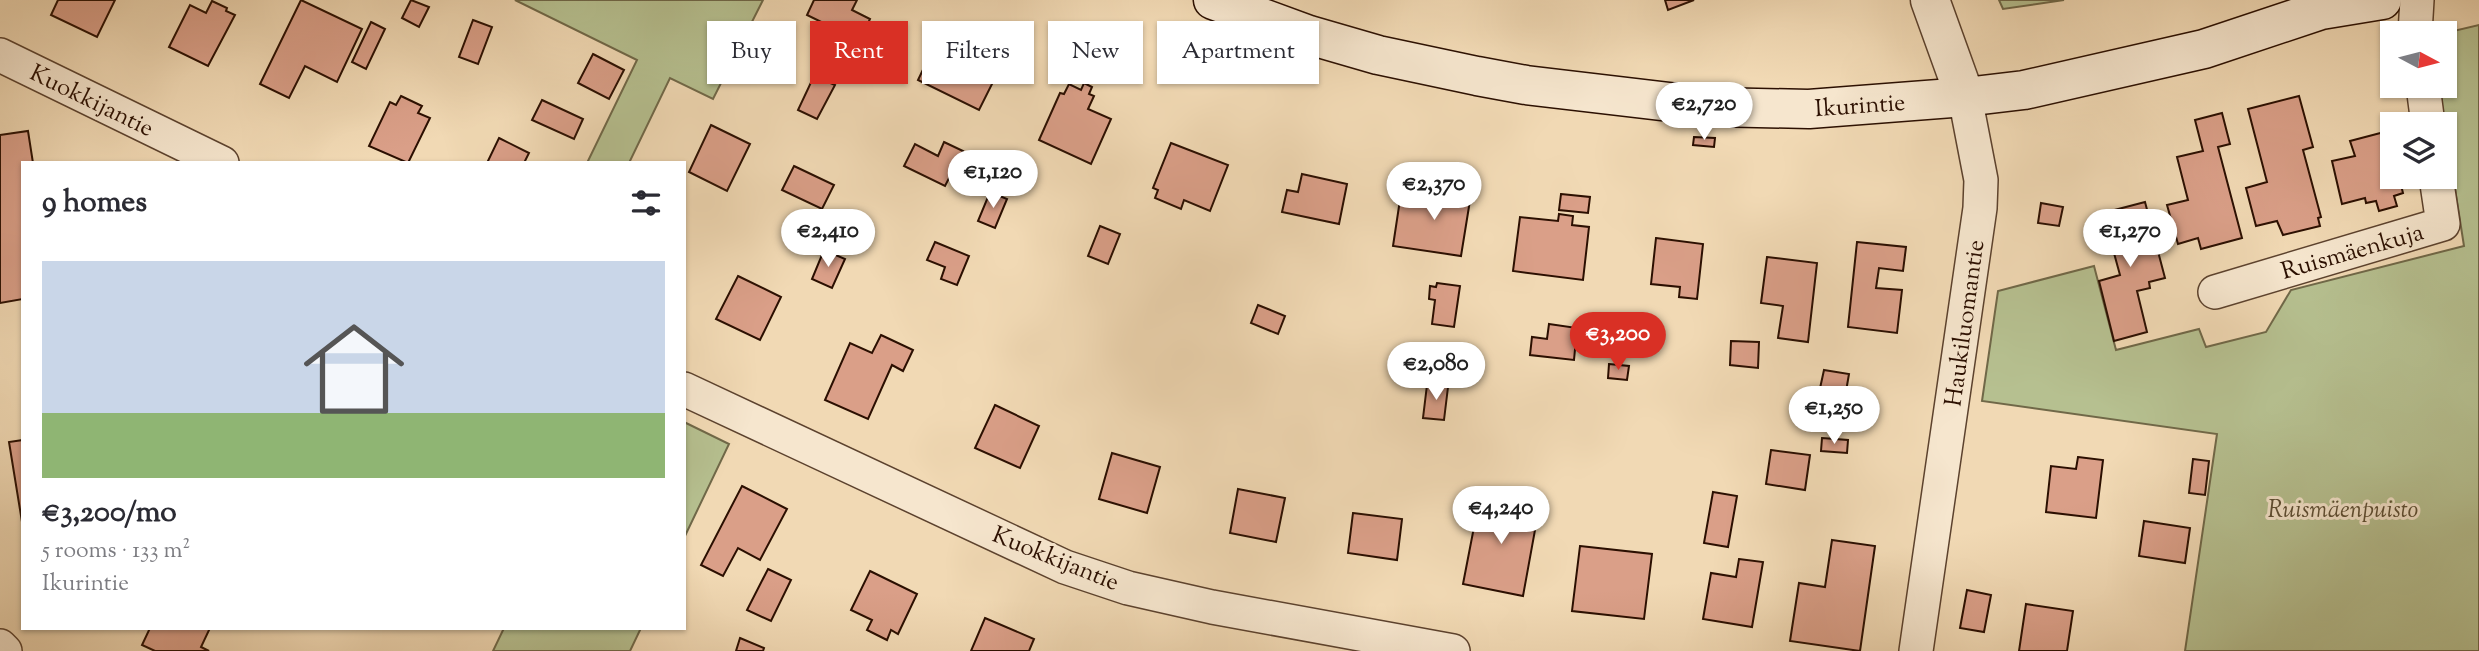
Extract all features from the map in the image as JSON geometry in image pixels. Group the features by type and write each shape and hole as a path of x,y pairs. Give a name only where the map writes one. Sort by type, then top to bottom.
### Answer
{"main road":[{"name":"Ikurintie","path":"1213,0 1263,20 1378,55 1526,85 1712,107 1809,109 2024,90 2204,49 2321,10 2382,0"},
{"name":"Haukiluomantie","path":"1930,0 1965,97"}],"street":[{"path":"2416,21 2417,0"},
{"name":"Kuokkijantie","path":"0,55 218,161"},
{"name":"Haukiluomantie","path":"1916,651 1980,208 1978,156 1965,97"},
{"name":"Ruismäenkuja","path":"2215,292 2443,224 2438,189"},
{"name":"Kuokkijantie","path":"686,390 1065,567 1128,588 1212,607 1453,651"},
{"path":"0,646 5,651"}],"green space":[{"path":"515,0 763,0 752,21 707,21 707,84 721,84 713,99 670,78 630,161 588,161 637,60"},
{"path":"1999,0 2064,0 2003,9"},
{"name":"Ruismäenpuisto","path":"2479,25 2479,651 2185,651 2217,434 1982,401 1998,291 2094,266 2116,350 2199,329 2206,347 2266,332 2291,290 2464,246 2455,189 2457,112 2443,112 2441,98 2457,98 2457,30"},
{"path":"686,423 729,444 686,534"},
{"path":"503,630 640,630 630,651 493,651"}],"building":[{"path":"58,0 115,0 97,37 51,15"},
{"path":"301,0 362,29 337,82 305,66 289,98 260,84"},
{"path":"411,0 429,7 419,27 402,18"},
{"path":"814,0 857,0 852,10 870,19 819,21 807,15"},
{"path":"1665,0 1694,0 1668,10"},
{"path":"212,1 235,15 208,66 169,47 190,5 206,13"},
{"path":"473,20 492,27 478,64 459,57"},
{"path":"371,22 385,29 366,69 352,62"},
{"path":"593,54 624,70 609,99 578,83"},
{"path":"810,84 835,85 817,119 798,110"},
{"path":"926,84 992,84 979,110"},
{"path":"1069,84 1081,90 1084,84 1092,87 1089,94 1094,96 1088,109 1111,119 1091,164 1039,140 1060,93 1064,94"},
{"path":"401,96 422,106 418,113 430,118 409,161 369,146 390,102 396,105"},
{"path":"2299,96 2313,147 2303,150 2321,217 2318,218 2320,226 2283,235 2277,221 2256,226 2246,188 2267,182 2248,109"},
{"path":"542,100 583,119 574,139 532,120"},
{"path":"2222,113 2230,144 2218,147 2242,238 2201,249 2198,238 2178,244 2167,205 2188,200 2177,157 2203,151 2195,120"},
{"path":"711,125 750,144 727,191 689,172"},
{"path":"28,131 33,161 21,161 21,299 0,303 0,135"},
{"path":"2380,133 2380,189 2402,189 2403,193 2394,196 2397,206 2379,211 2376,201 2366,203 2365,198 2342,204 2332,161 2355,156 2350,141"},
{"path":"1694,137 1715,138 1714,147 1693,145"},
{"path":"499,138 529,153 525,161 488,161"},
{"path":"944,142 963,151 945,186 904,166 915,144 938,156"},
{"path":"1171,143 1228,165 1210,211 1184,200 1181,209 1155,198 1158,190 1153,188"},
{"path":"794,166 834,185 822,209 782,190"},
{"path":"1302,174 1347,184 1339,224 1282,212 1287,190 1298,192"},
{"path":"1447,185 1472,188 1461,256 1393,246 1401,193 1445,199"},
{"path":"990,192 1007,199 995,228 978,221"},
{"path":"1561,194 1590,197 1588,213 1559,210"},
{"path":"2145,202 2165,278 2149,282 2150,288 2137,291 2147,332 2114,341 2099,281 2120,275 2103,213"},
{"path":"2041,203 2063,207 2059,226 2038,223"},
{"path":"1559,214 1573,216 1572,225 1589,227 1583,280 1513,271 1520,217 1558,221"},
{"path":"1100,226 1120,234 1108,264 1088,256"},
{"path":"1656,238 1703,244 1697,299 1679,297 1680,287 1651,284"},
{"path":"935,242 969,256 957,285 941,279 945,267 927,260"},
{"path":"1857,242 1906,247 1903,271 1879,268 1876,288 1902,290 1897,333 1848,327"},
{"path":"824,250 845,259 832,288 812,279"},
{"path":"1767,257 1817,263 1808,342 1778,338 1783,306 1761,303"},
{"path":"738,276 781,297 760,340 716,319"},
{"path":"1437,283 1460,286 1454,327 1432,324 1435,300 1429,299 1430,286 1436,287"},
{"path":"1258,305 1285,316 1278,334 1251,323"},
{"path":"1549,324 1577,328 1574,360 1530,355 1532,337 1547,339"},
{"path":"881,335 913,350 903,371 892,365 868,419 825,400 850,343 872,353"},
{"path":"1731,341 1759,342 1758,368 1730,365"},
{"path":"1609,364 1629,366 1627,380 1608,378"},
{"path":"1824,370 1849,374 1845,397 1819,393"},
{"path":"1427,385 1448,387 1444,420 1423,418"},
{"path":"995,405 1039,426 1020,468 975,448"},
{"path":"1822,438 1848,440 1847,453 1821,451"},
{"path":"21,440 21,516 9,442"},
{"path":"1771,450 1810,455 1805,490 1766,484"},
{"path":"1112,453 1160,467 1147,513 1099,499"},
{"path":"2078,457 2103,460 2096,518 2046,512 2051,466 2076,469"},
{"path":"2193,459 2209,461 2205,495 2189,493"},
{"path":"742,486 787,509 760,560 738,548 723,576 701,565"},
{"path":"1238,489 1285,498 1276,542 1230,533"},
{"path":"1713,492 1737,496 1728,547 1704,543"},
{"path":"1480,496 1539,508 1523,596 1463,584"},
{"path":"1353,513 1402,519 1397,560 1348,553"},
{"path":"2144,521 2190,528 2185,563 2139,556"},
{"path":"1832,540 1875,546 1860,651 1790,641 1799,583 1825,587"},
{"path":"1580,546 1652,554 1644,619 1572,611"},
{"path":"1739,559 1763,562 1752,627 1703,619 1711,573 1736,577"},
{"path":"768,569 791,580 771,621 747,610"},
{"path":"870,571 917,594 898,634 891,630 887,640 867,630 872,620 851,610"},
{"path":"1967,590 1991,595 1984,632 1960,628"},
{"path":"2026,604 2073,611 2067,651 2019,651"},
{"path":"985,618 1034,639 1029,651 971,651"},
{"path":"149,630 209,630 201,647 209,651 155,651 142,645"},
{"path":"740,638 764,648 763,651 736,651"}]}
